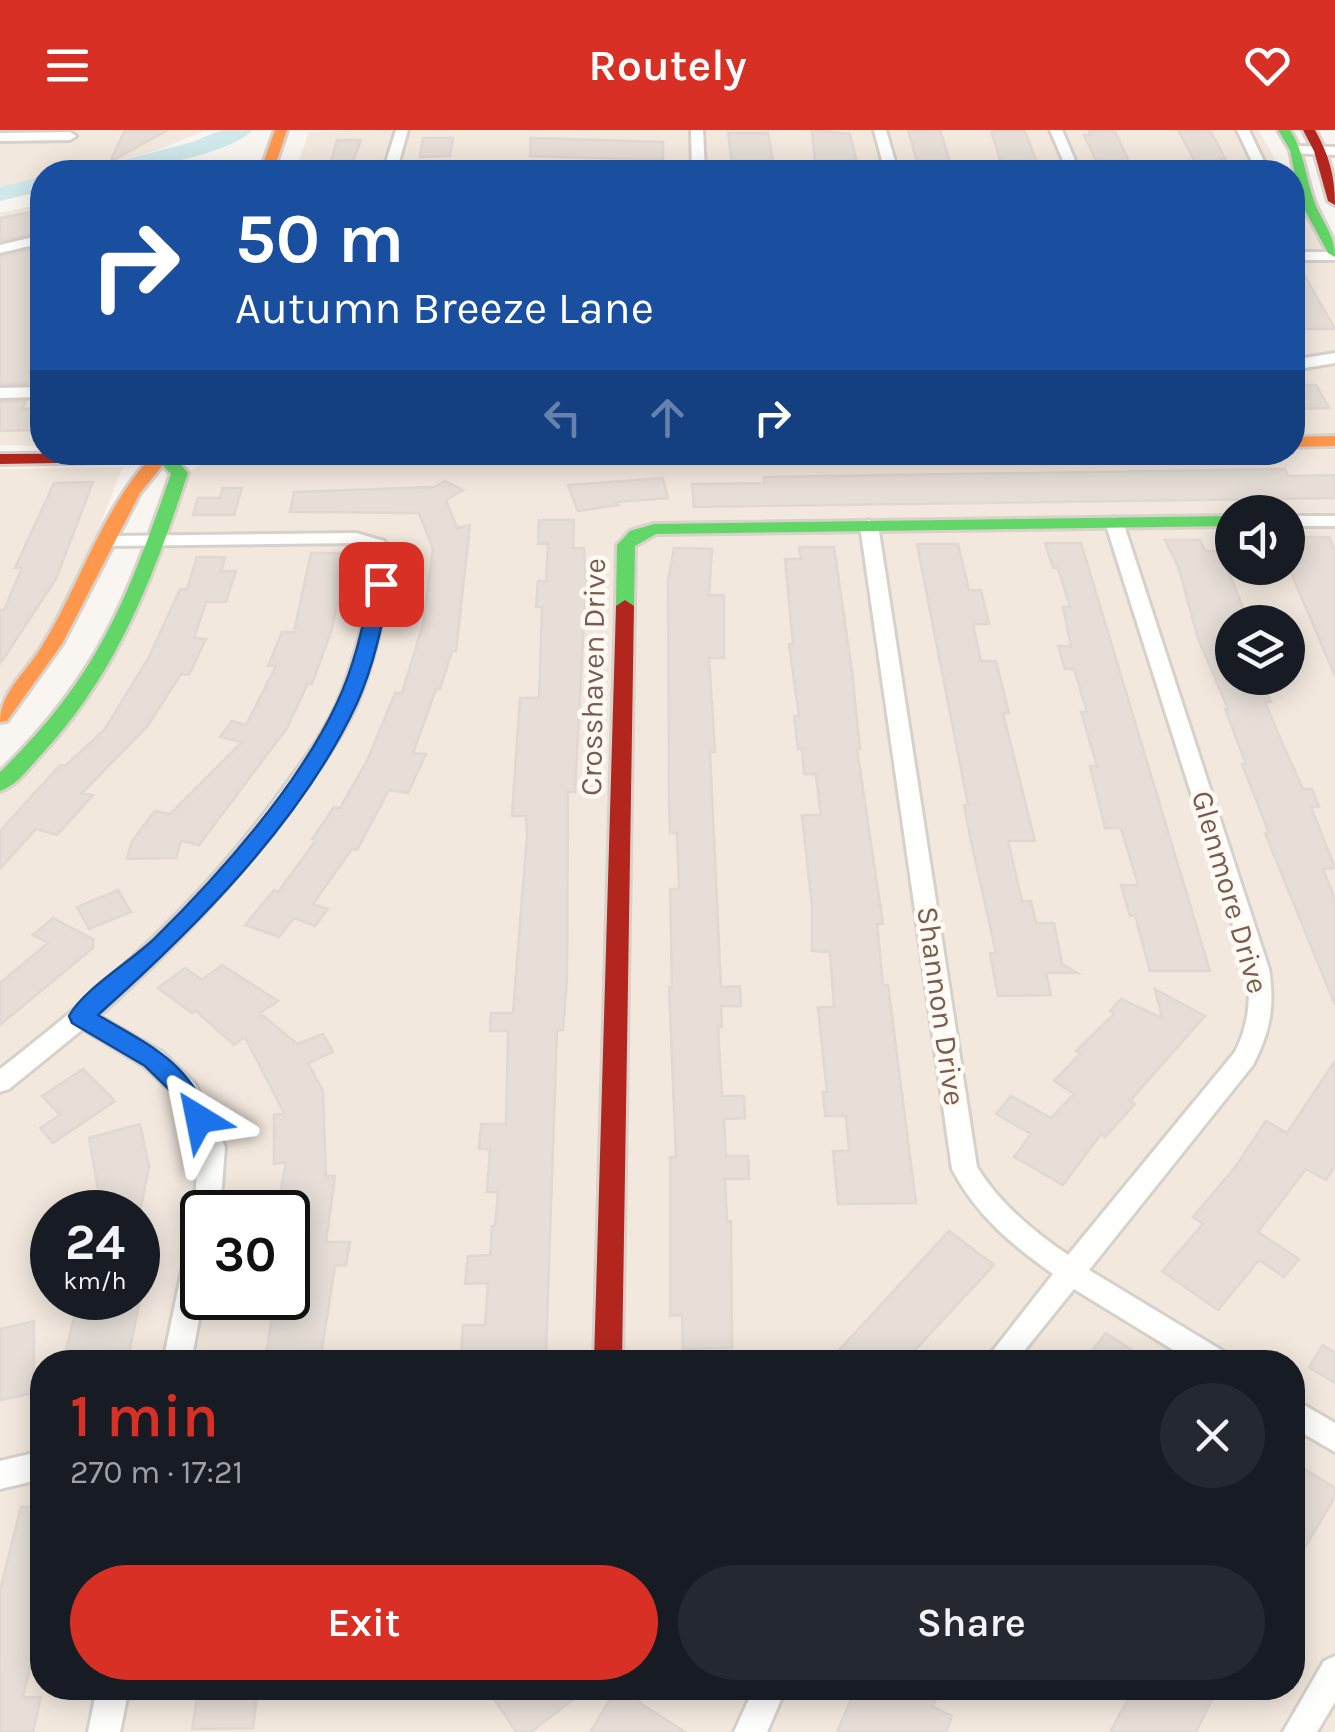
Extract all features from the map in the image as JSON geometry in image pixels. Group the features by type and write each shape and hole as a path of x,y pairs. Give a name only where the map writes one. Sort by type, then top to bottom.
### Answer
{"street":[{"path":"270,160 281,130"},
{"path":"393,160 402,130"},
{"path":"697,130 698,160"},
{"path":"880,130 889,160"},
{"path":"1056,130 1069,160"},
{"path":"1243,130 1257,160"},
{"path":"0,136 70,136"},
{"path":"1290,140 1322,144 1335,201"},
{"path":"1305,194 1335,254 1305,255"},
{"path":"0,249 30,242"},
{"path":"1305,363 1335,358"},
{"path":"0,393 30,392"},
{"path":"1305,442 1335,442"},
{"path":"0,458 30,457"},
{"path":"0,716 49,652 109,541 136,477 151,465"},
{"path":"0,784 72,708 111,648 180,473 173,465"},
{"name":"Crosshaven Drive","path":"608,1350 626,545 639,532 653,529 1215,521"},
{"path":"1305,521 1335,521"},
{"name":"Glenmore Drive","path":"1008,1350 1244,1058 1261,1024 1264,1008 1258,969 1114,522"},
{"name":"Shannon Drive","path":"870,526 965,1169 972,1186 1010,1229 1197,1350"},
{"path":"0,1082 181,924 276,817 348,701 368,648 388,559 378,544 356,538 109,541"},
{"path":"80,1016 153,1060 186,1091 212,1147 209,1190"},
{"path":"180,1350 186,1320"},
{"path":"1305,1419 1335,1439"},
{"path":"0,1474 30,1468"},
{"path":"1299,1732 1335,1672"},
{"path":"104,1732 111,1700"},
{"path":"750,1732 765,1700"}],"shaded area":[{"path":"0,130 206,130 123,160 30,160 30,187 16,191 0,186"},
{"path":"1258,130 1276,160 299,160 309,132"},
{"path":"30,207 30,446 0,445 0,213"},
{"path":"1305,211 1335,261 1335,433 1305,433"},
{"path":"1305,450 1335,450 1335,1732 0,1732 0,791 59,733 187,472 202,465 1305,465"},
{"path":"123,467 87,558 28,668 0,700 0,469"}],"building":[{"path":"125,130 168,130 114,160"},
{"path":"812,130 850,134 856,160 815,160"},
{"path":"908,130 940,130 949,160 917,160"},
{"path":"1114,130 1129,160 1096,160 1084,135 1091,135 1089,131"},
{"path":"1178,130 1210,130 1226,160 1194,160"},
{"path":"991,131 1025,131 1036,160 1000,160"},
{"path":"728,133 768,133 773,160 731,160"},
{"path":"423,138 453,138 450,156 420,157"},
{"path":"531,138 663,142 663,160 530,156"},
{"path":"337,140 361,140 354,160 331,160"},
{"path":"30,212 30,235 0,241 0,218"},
{"path":"30,250 30,383 0,384 0,256"},
{"path":"1305,276 1335,329 1305,329"},
{"path":"1305,385 1316,385 1329,408 1305,409"},
{"path":"26,401 22,409 30,409 30,430 0,431 0,402"},
{"path":"1285,469 1288,476 1335,475 1335,498 1215,495 1215,500 694,507 692,484 764,483 764,477"},
{"path":"663,478 668,498 616,502 618,505 578,511 568,485"},
{"path":"445,481 463,490 446,500 457,528 470,525 456,651 452,651 413,753 426,754 408,793 389,790 357,850 352,849 313,904 328,909 315,926 294,918 279,937 245,925 274,890 278,892 316,840 312,839 334,807 340,808 368,759 395,693 402,693 423,624 433,549 419,513 290,512 294,492 434,487"},
{"path":"93,482 56,579 0,664 0,610 4,610 22,568 15,568 54,483"},
{"path":"223,488 242,488 234,515 193,515 198,498 220,498"},
{"path":"539,520 574,520 573,548 584,548 586,581 575,792 568,792 567,978 563,1030 557,1030 546,1350 461,1350 463,1325 485,1325 488,1283 465,1284 468,1256 490,1255 498,1192 487,1192 490,1149 479,1149 481,1124 506,1124 508,1031 490,1031 491,1013 513,1013 527,835 526,816 512,816 520,698 539,698 542,607 536,607 538,581 546,581 548,544 538,544"},
{"path":"1305,537 1329,537 1335,550 1335,676 1305,605 1296,585 1305,585"},
{"path":"1165,540 1200,540 1205,551 1215,551 1215,585 1234,585 1242,605 1215,605 1215,678 1198,638 1178,566"},
{"path":"1045,543 1081,543 1210,971 1150,971 1135,915 1130,916 1121,885 1138,885 1121,828 1105,828 1090,766 1097,766 1081,712 1087,712 1074,669 1065,669 1058,646 1071,646 1063,607 1070,607 1058,568 1053,568"},
{"path":"917,544 958,544 969,590 981,590 989,624 973,624 981,661 996,661 1009,713 1003,713 1035,841 1008,841 1022,901 1031,901 1036,923 1054,923 1062,964 1078,973 1046,973 1051,995 998,996 990,953 996,953 964,805 968,805"},
{"path":"799,547 834,547 852,672 857,749 883,924 877,924 883,985 888,985 916,1203 838,1204 833,1151 849,1151 846,1116 825,1116 823,1092 827,1092 818,1007 834,1007 830,952 812,951 812,906 802,815 821,815 816,774 804,774 802,749 798,749 794,716 799,716 789,644 793,644 785,559 801,559"},
{"path":"674,548 712,549 709,595 724,595 724,658 709,658 715,752 710,752 721,987 740,986 741,1006 721,1006 722,1027 718,1027 722,1096 744,1096 745,1118 724,1119 726,1156 748,1156 749,1179 725,1179 727,1221 731,1221 732,1348 683,1349 682,1315 670,1316 670,1157 676,1157 669,987 670,889 679,889 677,833 670,833 669,798 668,580"},
{"path":"311,553 349,553 331,632 312,684 308,683 287,728 199,845 181,841 176,858 127,859 132,841 155,811 170,814 242,742 220,737 232,721 246,725 276,666 268,666 282,632 294,632"},
{"path":"197,557 225,557 221,571 236,571 226,602 206,602 194,638 206,639 189,675 181,674 147,727 82,793 93,795 57,835 36,829 0,869 0,831 60,765 65,766 105,729 149,657 180,589 187,589"},
{"path":"1222,695 1268,695 1271,702 1265,702 1303,789 1312,789 1319,807 1311,807 1335,868 1323,869 1335,899 1335,1005 1265,833 1269,833 1242,764 1246,764"},
{"path":"118,890 131,912 89,929 77,907"},
{"path":"53,918 93,939 93,948 0,1025 0,983 48,943 33,935"},
{"path":"222,965 278,1001 260,1013 297,1044 323,1034 333,1052 308,1063 323,1091 326,1176 335,1176 326,1242 350,1242 346,1265 335,1266 322,1350 267,1350 272,1320 310,1320 310,1190 281,1190 286,1162 274,1164 274,1115 284,1113 245,1037 234,1045 195,1010 192,1013 158,988 185,968 202,980"},
{"path":"1155,989 1205,1016 1130,1101 1135,1104 1105,1137 1101,1134 1063,1185 1014,1157 1031,1134 996,1114 1011,1096 1051,1118 1074,1094 1054,1081 1080,1054 1076,1051 1114,1014 1110,1011 1121,999 1162,1018"},
{"path":"1335,1061 1335,1166 1326,1180 1306,1169 1258,1232 1299,1259 1284,1277 1259,1260 1218,1310 1162,1271 1203,1224 1193,1217 1236,1166 1266,1121 1287,1133"},
{"path":"83,1069 115,1101 53,1143 40,1128 60,1115 42,1096"},
{"path":"140,1124 149,1167 144,1190 98,1190 89,1138"},
{"path":"949,1231 994,1265 915,1350 839,1350"},
{"path":"73,1320 136,1320 130,1350 66,1350"},
{"path":"34,1321 30,1394 0,1400 0,1329"},
{"path":"1106,1333 1132,1350 1093,1350"},
{"path":"1323,1345 1335,1353 1335,1383 1309,1367"},
{"path":"1305,1469 1335,1488 1335,1497 1305,1547"},
{"path":"21,1507 30,1507 30,1667 23,1697 40,1700 33,1732 0,1732 0,1591"},
{"path":"197,1700 256,1700 253,1728 192,1729"},
{"path":"495,1700 572,1700 531,1732 516,1732"},
{"path":"610,1700 636,1700 685,1732 590,1732"},
{"path":"851,1700 936,1700 932,1706 952,1716 946,1732 837,1732"},
{"path":"1127,1700 1212,1700 1196,1732 1110,1732"}],"waterway":[{"path":"151,160 200,147 242,130"},
{"path":"0,194 30,187"}],"traffic: fast":[{"path":"1284,130 1298,160"},
{"path":"1305,192 1335,253"},
{"path":"0,784 78,698 113,643 145,572 180,473 172,465"},
{"path":"625,606 626,545 636,535 654,529 1215,521"}],"traffic: slow":[{"path":"270,160 281,130"},
{"path":"1305,442 1335,441"},
{"path":"0,716 52,644 116,521 153,465"}],"traffic: jam":[{"path":"1309,130 1320,151 1335,201"},
{"path":"0,459 30,458"},
{"path":"608,1350 625,606"}],"route":[{"path":"199,1119 186,1091 153,1060 80,1016 162,945 276,817 328,739 348,701 368,648 381,584"}]}
